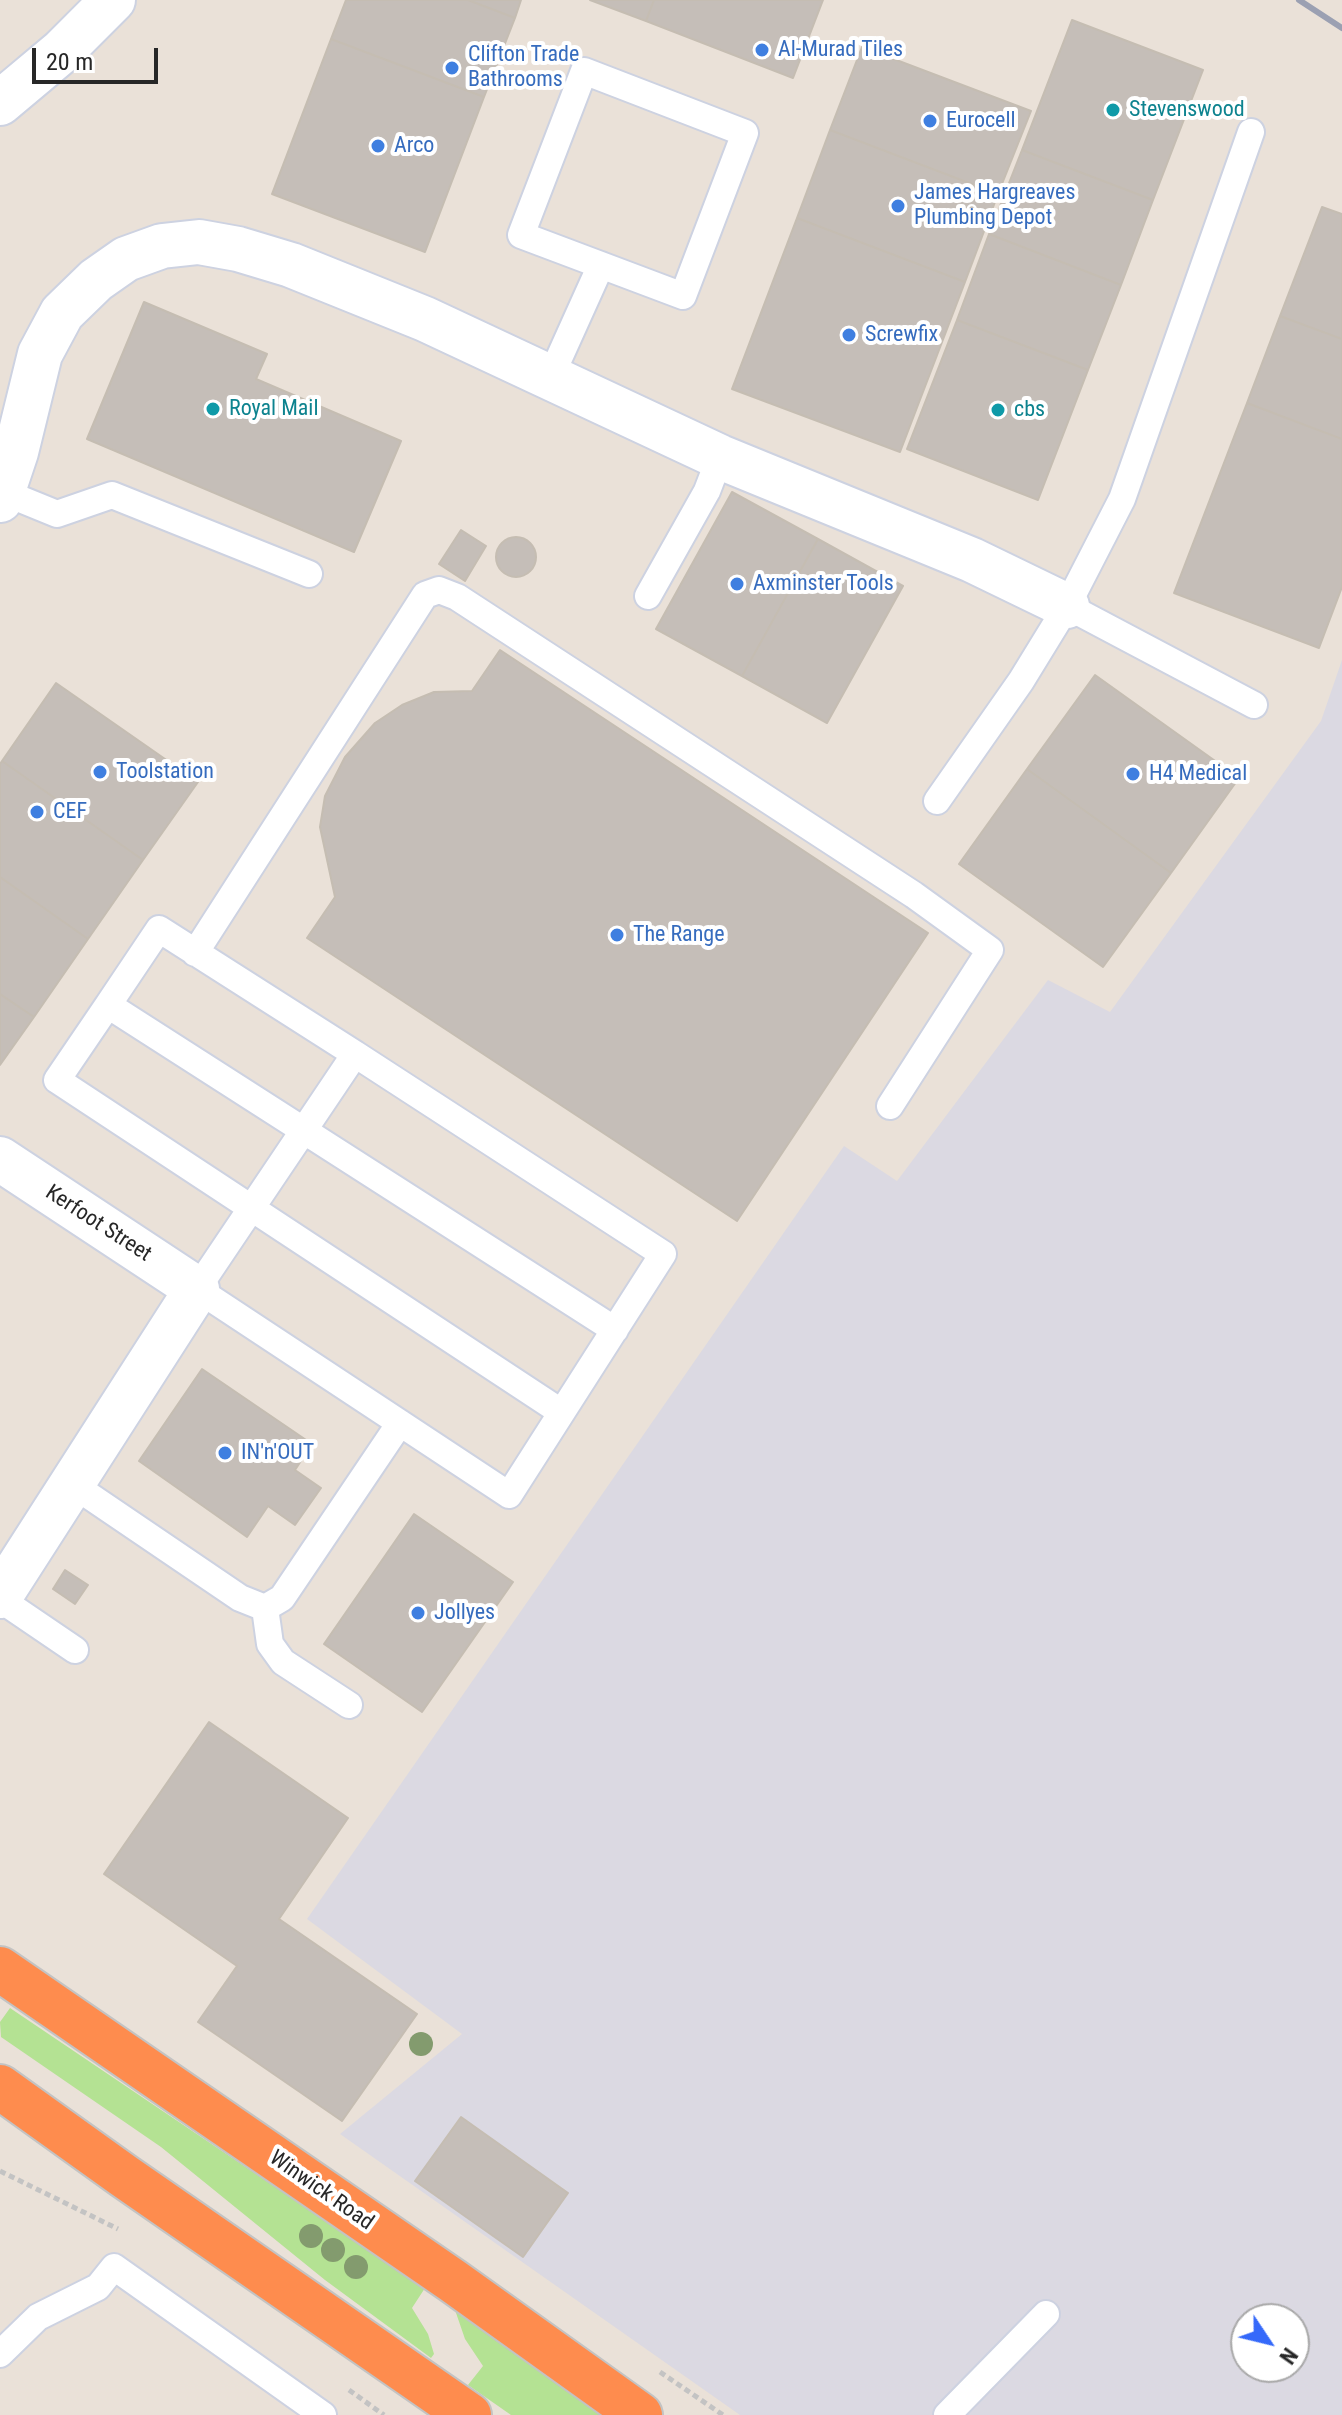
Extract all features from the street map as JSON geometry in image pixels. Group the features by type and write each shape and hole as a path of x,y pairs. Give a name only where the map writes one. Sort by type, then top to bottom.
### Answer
{"highway":[{"name":"Winwick Road","path":"0,1969 453,2281 640,2415"},
{"path":"0,2087 469,2415"}],"street":[{"path":"0,103 62,51 113,0"},
{"path":"2,496 40,354 62,313 96,280 126,259 162,246 199,242 238,249 291,265 425,319 720,457 972,560 1067,606"},
{"name":"Kerfoot Street","path":"0,1159 197,1289"},
{"path":"3,1584 72,1484 197,1289"}],"lane":[{"path":"584,71 745,133 683,296 601,265 521,235 584,71"},
{"path":"937,801 1021,681 1067,606 1122,499 1251,132"},
{"path":"551,376 601,265"},
{"path":"648,596 707,491 720,457"},
{"path":"2,496 57,514 112,495 309,574"},
{"path":"195,953 425,595 439,590 457,597 914,895 990,950 890,1106"},
{"path":"1067,606 1254,705"},
{"path":"355,1054 305,1130 251,1209 197,1289 509,1495 663,1254 355,1054 159,929 57,1080 251,1209 561,1412"},
{"path":"108,1005 615,1330"},
{"path":"265,1608 282,1598 400,1423"},
{"path":"72,1484 240,1598 265,1608"},
{"path":"3,1584 75,1650"},
{"path":"265,1608 270,1644 283,1662 349,1705"},
{"path":"0,2354 38,2317 98,2287 114,2267 323,2415"},
{"path":"947,2415 1046,2314"}],"shaded area":[{"path":"1342,660 1342,2415 740,2415 340,2134 462,2034 307,1919 844,1146 897,1181 1048,980 1110,1012 1321,721"}],"green space":[{"path":"10,2008 425,2288 412,2308 428,2334 434,2354 431,2358 325,2280 161,2147 1,2037 0,2022"},
{"path":"455,2310 607,2415 511,2415 468,2385 483,2366 465,2339"}],"building":[{"name":"Clifton Trade Bathrooms","path":"346,0 468,0 515,18 484,97 331,39"},
{"path":"468,0 521,0 515,18"},
{"path":"590,0 654,0 646,21"},
{"name":"Al-Murad Tiles","path":"654,0 823,0 793,78 646,21"},
{"name":"Stevenswood","path":"1072,20 1203,70 1153,200 1022,150"},
{"name":"Arco","path":"331,39 484,97 425,252 272,194"},
{"name":"Eurocell","path":"862,47 1031,111 998,194 830,130"},
{"name":"James Hargreaves Plumbing Depot","path":"830,130 998,194 965,282 797,218"},
{"path":"1022,150 1153,200 1121,285 989,234"},
{"path":"1322,207 1342,214 1342,339 1280,316"},
{"name":"Screwfix","path":"797,218 965,282 900,452 732,389"},
{"path":"989,234 1121,285 1088,370 957,320"},
{"name":"Royal Mail","path":"144,302 267,354 256,379 401,441 354,552 87,439"},
{"path":"1280,316 1342,339 1342,439 1247,403"},
{"name":"cbs","path":"957,320 1088,370 1038,500 907,449"},
{"path":"1247,403 1342,439 1342,587 1319,648 1174,593"},
{"name":"Axminster Tools","path":"732,492 818,539 742,676 656,629"},
{"path":"461,530 486,546 465,581 439,564"},
{"path":"516,537 530,543 536,557 530,571 516,577 502,571 496,557 502,543"},
{"path":"818,539 903,586 827,723 742,676"},
{"name":"The Range","path":"500,650 928,933 737,1221 307,938 335,897 320,827 325,796 345,757 375,723 402,705 434,692 472,691"},
{"name":"H4 Medical","path":"1095,675 1239,778 1171,873 1027,769"},
{"name":"Toolstation","path":"56,683 198,782 143,860 2,761"},
{"name":"CEF","path":"2,761 143,860 88,939 0,877"},
{"path":"1027,769 1171,873 1103,967 959,864"},
{"path":"0,877 88,939 34,1017 0,994"},
{"path":"0,994 34,1017 0,1065"},
{"name":"IN'n'OUT","path":"202,1369 312,1444 295,1470 321,1488 295,1525 268,1506 247,1537 139,1461"},
{"name":"Jollyes","path":"414,1514 513,1582 422,1712 324,1644"},
{"path":"65,1570 88,1585 75,1604 53,1589"},
{"path":"209,1722 348,1818 279,1919 417,2014 342,2121 198,2022 237,1966 104,1874"},
{"path":"461,2117 568,2193 523,2257 415,2181"}],"railway":[{"path":"1299,0 1342,28"}],"place":[{"name":"Al-Murad Tiles","path":"762,50"},
{"name":"Clifton Trade Bathrooms","path":"452,68"},
{"name":"Stevenswood","path":"1113,110"},
{"name":"Eurocell","path":"930,121"},
{"name":"Arco","path":"378,146"},
{"name":"James Hargreaves Plumbing Depot","path":"898,206"},
{"name":"Screwfix","path":"849,335"},
{"name":"Royal Mail","path":"213,409"},
{"name":"cbs","path":"998,410"},
{"name":"Axminster Tools","path":"737,584"},
{"name":"Toolstation","path":"100,772"},
{"name":"H4 Medical","path":"1133,774"},
{"name":"CEF","path":"37,812"},
{"name":"The Range","path":"617,935"},
{"name":"IN'n'OUT","path":"225,1453"},
{"name":"Jollyes","path":"418,1613"}]}
